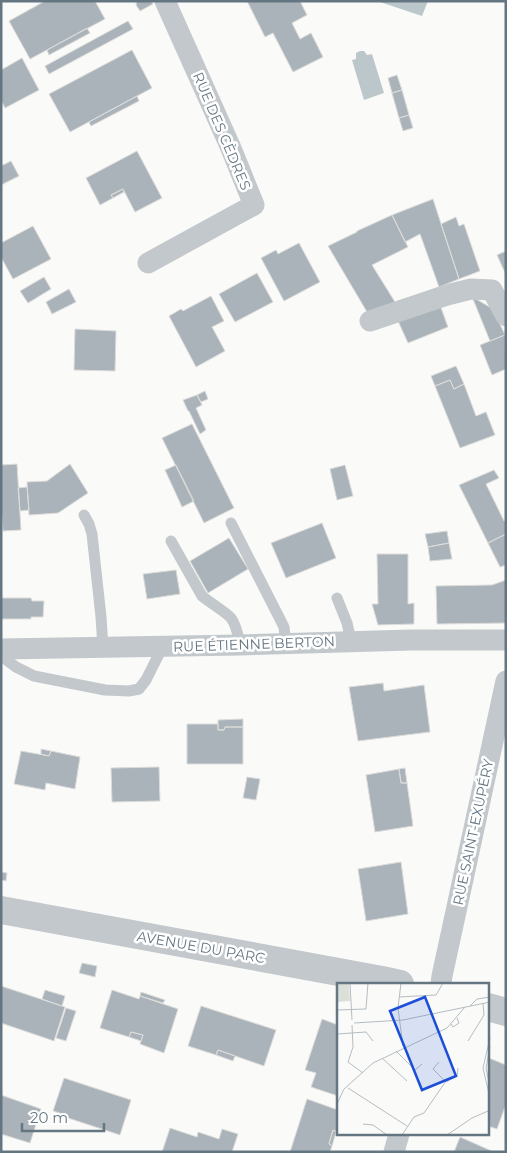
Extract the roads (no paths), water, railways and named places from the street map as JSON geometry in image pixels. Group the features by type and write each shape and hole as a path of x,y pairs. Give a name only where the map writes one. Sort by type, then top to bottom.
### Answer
{"street":[{"name":"RUE DES CÈDRES","path":"148,263 254,205 166,1"},
{"path":"370,321 446,295 471,289 492,290 506,316"},
{"name":"RUE ÉTIENNE BERTON","path":"1,649 411,640 506,640"},
{"name":"RUE SAINT-EXUPÉRY","path":"441,983 506,681"},
{"name":"AVENUE DU PARC","path":"1,910 396,983"},
{"path":"490,1008 506,1012"},
{"path":"394,1152 399,1136"}],"lane":[{"path":"84,515 92,534 101,617 102,648"},
{"path":"231,523 284,627 286,644"},
{"path":"171,541 202,596 231,617 240,645"},
{"path":"337,598 347,623 351,642"},
{"path":"1,656 16,667 34,676 105,690 129,691 139,689 146,680 164,646"}]}
